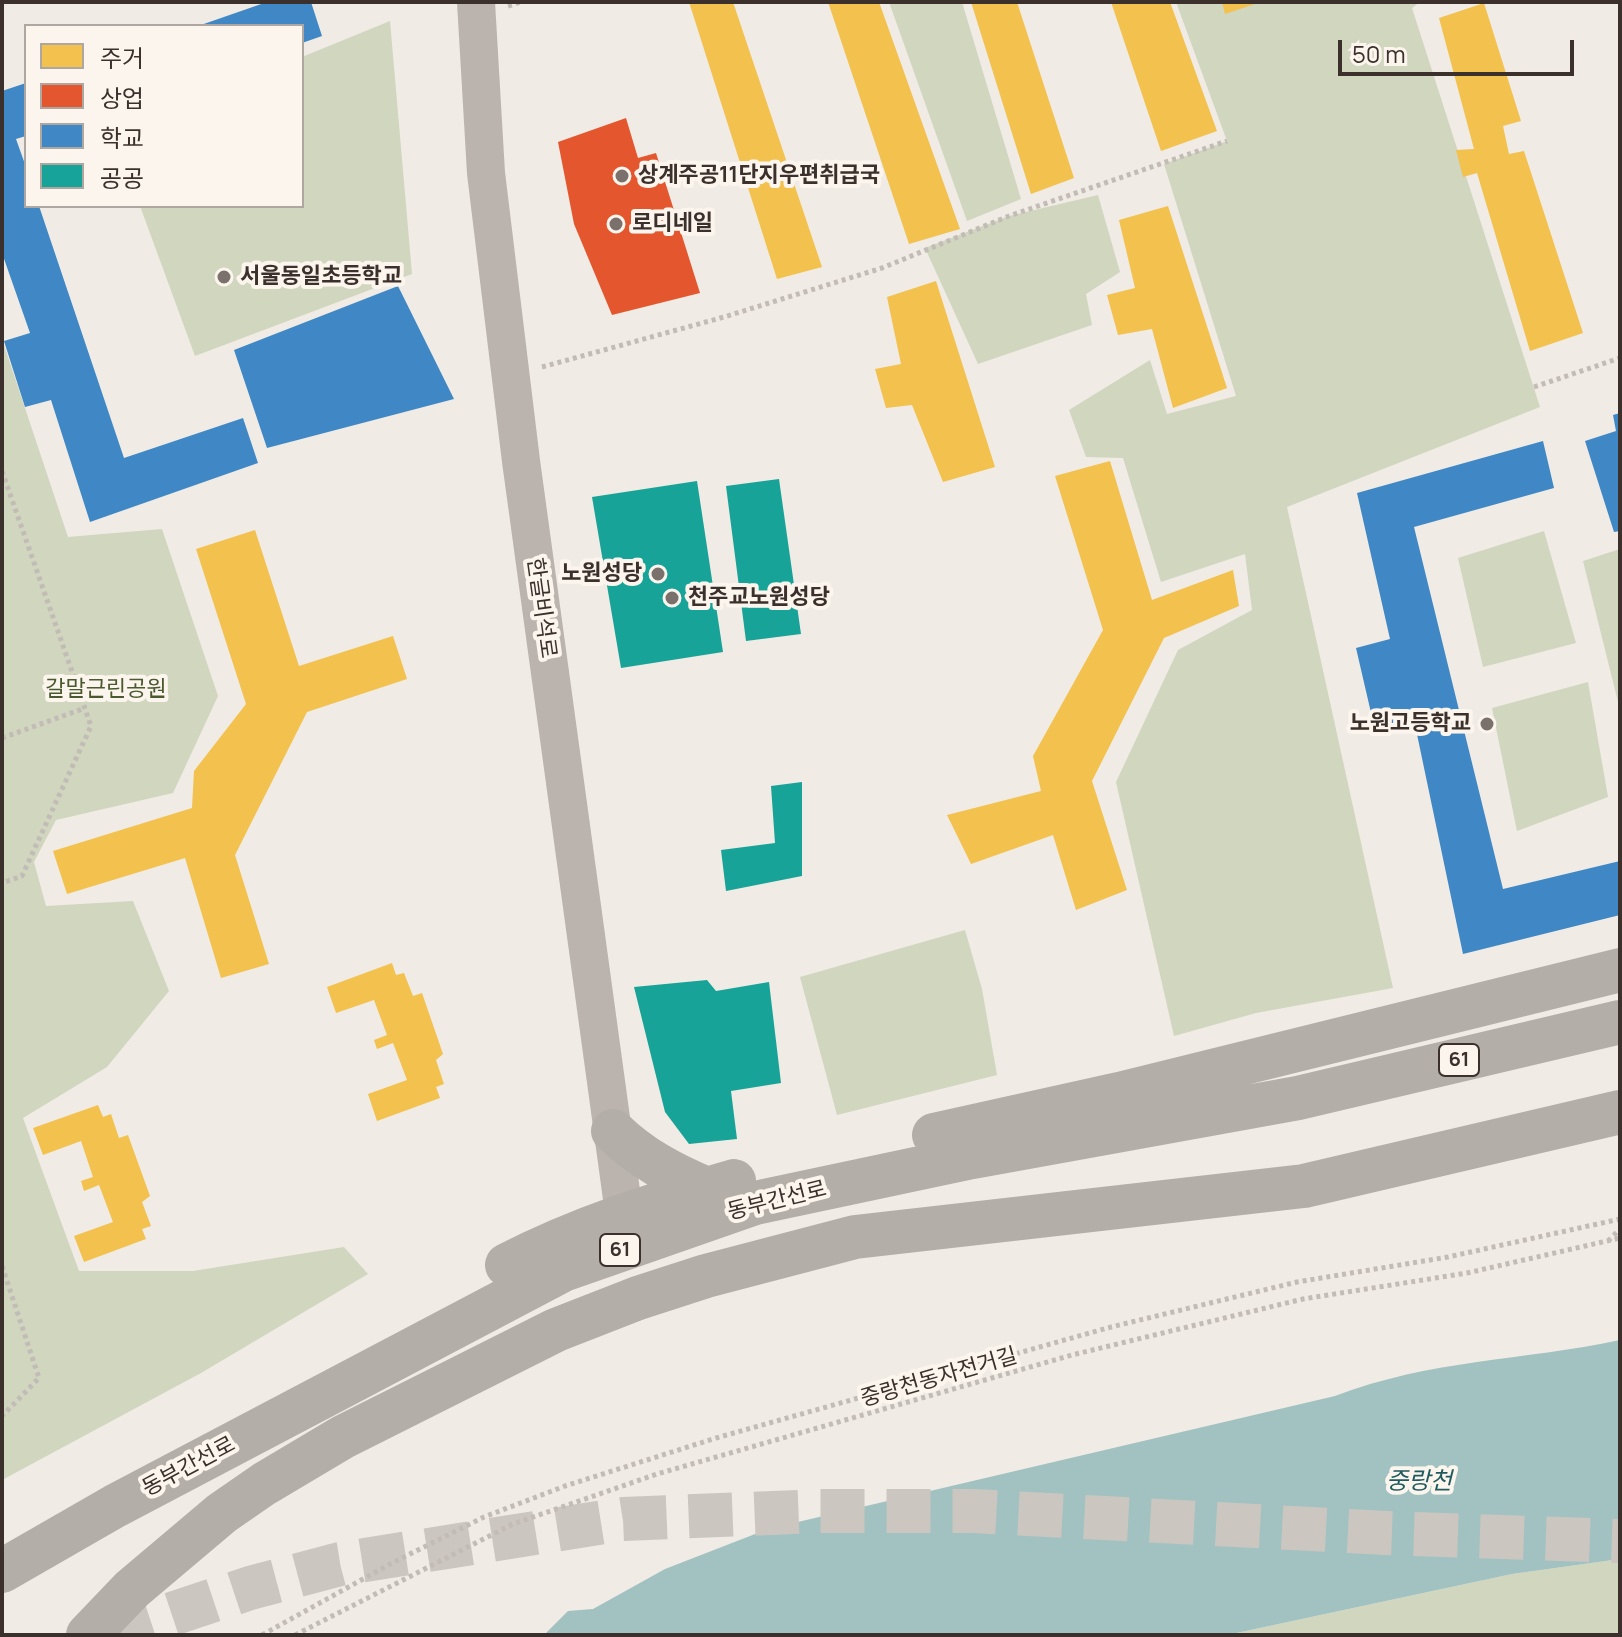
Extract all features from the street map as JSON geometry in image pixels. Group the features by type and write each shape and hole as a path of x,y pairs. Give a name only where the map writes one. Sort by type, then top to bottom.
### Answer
{"highway":[{"path":"323,1395 407,1327 489,1275 554,1241 624,1213 763,1173 1119,1094 1620,970"},
{"name":"동부간선로","path":"2,1571 115,1506 563,1270 755,1203 972,1157 1298,1098 1620,1022"},
{"path":"88,1635 132,1589 222,1513 264,1484 343,1437 556,1330 638,1298 706,1276 855,1237 1304,1186 1620,1112"},
{"path":"613,1131 635,1153 656,1166 707,1189"},
{"path":"2,1544 115,1506"}],"main road":[{"name":"한글비석로","path":"476,2 486,173 510,376 624,1213"}],"path":[{"path":"510,376 724,317 882,268 1009,216 1227,141"},
{"path":"1534,387 1620,358"},
{"path":"2,471 91,726 22,876 2,883"},
{"path":"2,738 85,708"},
{"path":"262,1635 392,1563 484,1517 578,1482 716,1438 1142,1319 1321,1277 1448,1257 1620,1219"},
{"path":"1608,1242 1620,1229"},
{"name":"중랑천동자전거길","path":"295,1635 513,1524 657,1474 1072,1355 1288,1302 1467,1273 1620,1238"},
{"path":"2,1266 39,1378 2,1416"}],"green space":[{"path":"889,2 962,2 1021,199 967,221"},
{"path":"1176,2 1420,2 1412,8 1540,407 1287,507 1393,988 1256,1013 1174,1036 1116,782 1178,650 1252,610 1245,554 1161,582 1123,458 1086,457 1069,410 1150,360 1167,414 1236,396 1164,164 1227,141"},
{"path":"390,21 412,274 195,356 141,208 304,208 304,56"},
{"path":"1098,195 1120,272 1086,294 1092,325 978,364 925,248 1009,216"},
{"name":"갈말근린공원","path":"2,339 68,537 162,529 218,696 173,793 56,820 34,862 46,906 133,901 169,991 107,1067 23,1118 79,1271 193,1271 344,1247 368,1274 201,1373 2,1480"},
{"path":"1544,531 1576,643 1483,667 1458,558"},
{"path":"1620,549 1620,710 1583,561"},
{"path":"1588,682 1608,797 1517,831 1492,708"},
{"path":"965,930 982,989 997,1075 837,1115 800,977"},
{"path":"1620,1559 1620,1635 1227,1635 1512,1574"}],"water":[{"name":"중랑천","path":"1620,1340 1620,1559 1512,1574 1227,1635 544,1635 568,1611 593,1609 665,1569 768,1529 1335,1396 1407,1375"}],"building: 주거":[{"path":"689,2 733,2 822,267 777,279"},
{"path":"828,2 879,2 960,229 909,244"},
{"path":"971,2 1017,2 1074,178 1031,194"},
{"path":"1111,2 1170,2 1217,131 1161,151"},
{"path":"1222,2 1258,2 1258,3 1225,14"},
{"path":"1484,3 1521,121 1503,126 1509,154 1524,151 1583,333 1530,351 1477,173 1463,177 1456,150 1474,149 1439,18"},
{"path":"1168,206 1227,388 1173,408 1152,329 1118,335 1107,295 1135,288 1119,220"},
{"path":"936,281 995,467 943,482 912,405 886,408 875,369 901,364 887,297"},
{"path":"1110,461 1152,600 1233,570 1239,606 1164,638 1092,781 1127,890 1076,910 1053,835 971,864 947,815 1041,791 1033,756 1103,630 1055,476"},
{"path":"255,530 299,666 393,636 407,679 307,712 235,855 269,964 221,978 185,858 67,894 53,851 192,808 194,771 246,704 196,549"},
{"path":"392,963 396,975 404,973 413,996 422,993 443,1054 436,1060 444,1084 436,1087 440,1098 377,1121 368,1094 407,1080 393,1043 377,1049 374,1040 387,1035 374,1000 336,1013 327,987"},
{"path":"98,1105 103,1117 111,1114 119,1138 128,1135 150,1196 142,1202 151,1226 142,1229 146,1239 84,1262 74,1236 113,1222 99,1185 84,1191 81,1181 93,1177 81,1141 43,1155 33,1128"}],"building: 상업":[{"path":"626,118 638,158 656,153 700,293 612,315 574,224 558,142"}],"building: 학교":[{"path":"267,2 311,2 322,36 304,42 304,24 204,24"},
{"path":"24,84 24,137 16,139 24,161 24,208 40,208 124,458 243,418 258,463 90,522 51,400 25,407 4,341 30,333 2,253 2,91"},
{"path":"398,286 454,399 267,448 234,350"},
{"path":"1620,413 1620,531 1614,532 1585,441 1616,431 1613,415"},
{"path":"1543,441 1554,488 1414,527 1503,889 1620,861 1620,915 1463,954 1414,720 1375,730 1356,648 1390,639 1357,493"}],"building: 공공":[{"path":"779,479 801,634 746,641 726,486"},
{"name":"노원성당","path":"697,481 723,652 621,668 592,497"},
{"path":"802,782 802,876 726,891 721,850 775,843 771,786"},
{"path":"707,980 716,991 769,982 781,1083 731,1091 737,1139 689,1144 665,1112 634,987"}],"tunnel":[{"path":"109,1635 250,1588 340,1564 623,1519 820,1511 973,1511 1386,1533 1620,1541"}],"place":[{"name":"상계주공11단지우편취급국","path":"622,176"},
{"name":"로디네일","path":"616,224"},
{"name":"서울동일초등학교","path":"224,277"},
{"name":"노원성당","path":"658,574"},
{"name":"천주교노원성당","path":"672,598"},
{"name":"노원고등학교","path":"1487,724"}]}
